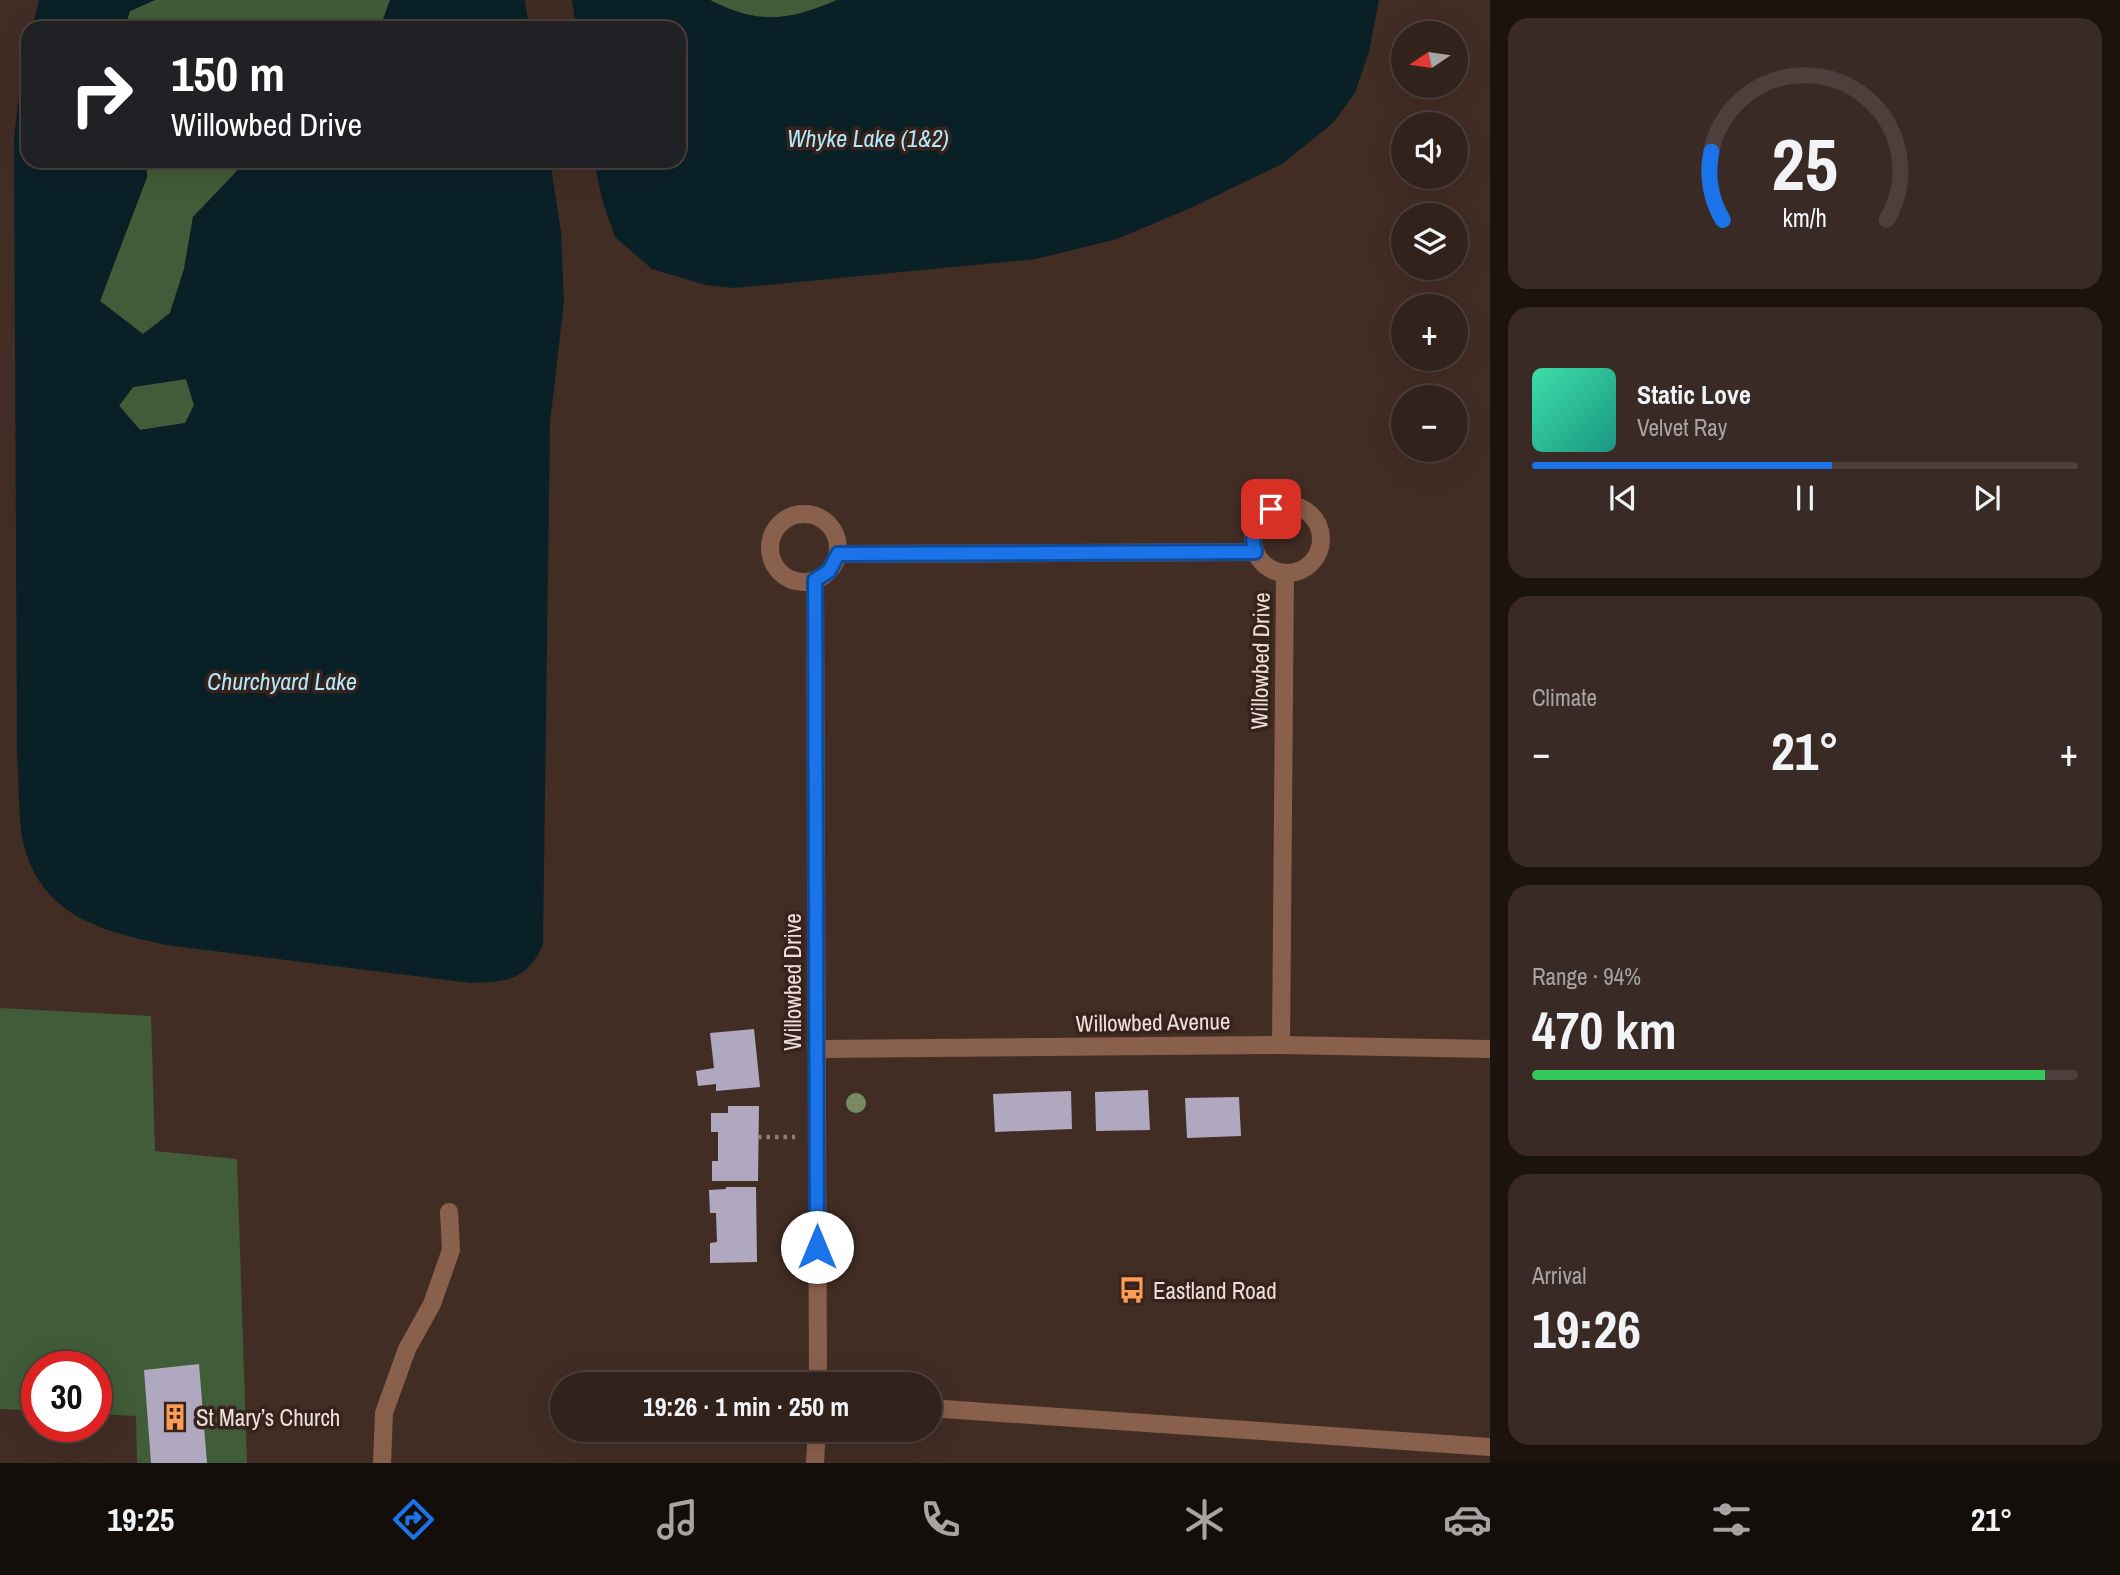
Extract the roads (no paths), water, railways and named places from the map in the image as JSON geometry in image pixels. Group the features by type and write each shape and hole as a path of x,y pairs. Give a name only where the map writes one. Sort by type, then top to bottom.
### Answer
{"street":[{"name":"Willowbed Drive","path":"1282,505 1309,512 1317,522 1320,533 1317,556 1303,569 1285,573 1264,565 1255,552 1254,532 1258,521 1271,509 1282,505"},
{"path":"799,514 811,515 825,522 833,531 838,542 838,554 829,571 815,580 797,582 781,574 774,565 770,554 770,541 779,525 788,518 799,514"},
{"path":"838,554 1255,552"},
{"name":"Willowbed Drive","path":"1281,1045 1285,573"},
{"name":"Willowbed Drive","path":"815,580 818,1372"},
{"name":"Willowbed Avenue","path":"817,1049 1281,1045 1490,1049"},
{"path":"382,1463 384,1413 407,1349 432,1304 451,1250 449,1212"},
{"path":"942,1409 1490,1447"},
{"path":"815,1463 816,1442"}],"water":[{"path":"39,0 155,0 130,11 126,21 34,21"},
{"path":"390,0 525,0 528,21 382,21"},
{"name":"Whyke Lake (1&2)","path":"572,0 710,0 744,14 774,17 803,12 837,0 1379,0 1369,52 1355,93 1333,123 1282,164 1193,207 1117,239 1036,259 735,288 705,285 652,269 615,237 603,203 596,168 686,168 686,21 575,21"},
{"name":"Churchyard Lake","path":"21,80 21,168 146,168 147,177 100,301 143,334 170,313 184,269 193,217 238,168 551,168 561,231 564,302 550,423 543,944 530,965 515,977 495,982 471,983 166,945 120,934 78,917 45,889 33,870 22,836 17,754 14,138","holes":["186,379 194,405 185,423 140,430 119,406 133,387"]}],"place":[{"name":"Eastland Road","path":"1132,1290"},
{"name":"St Mary’s Church","path":"175,1417"}]}
